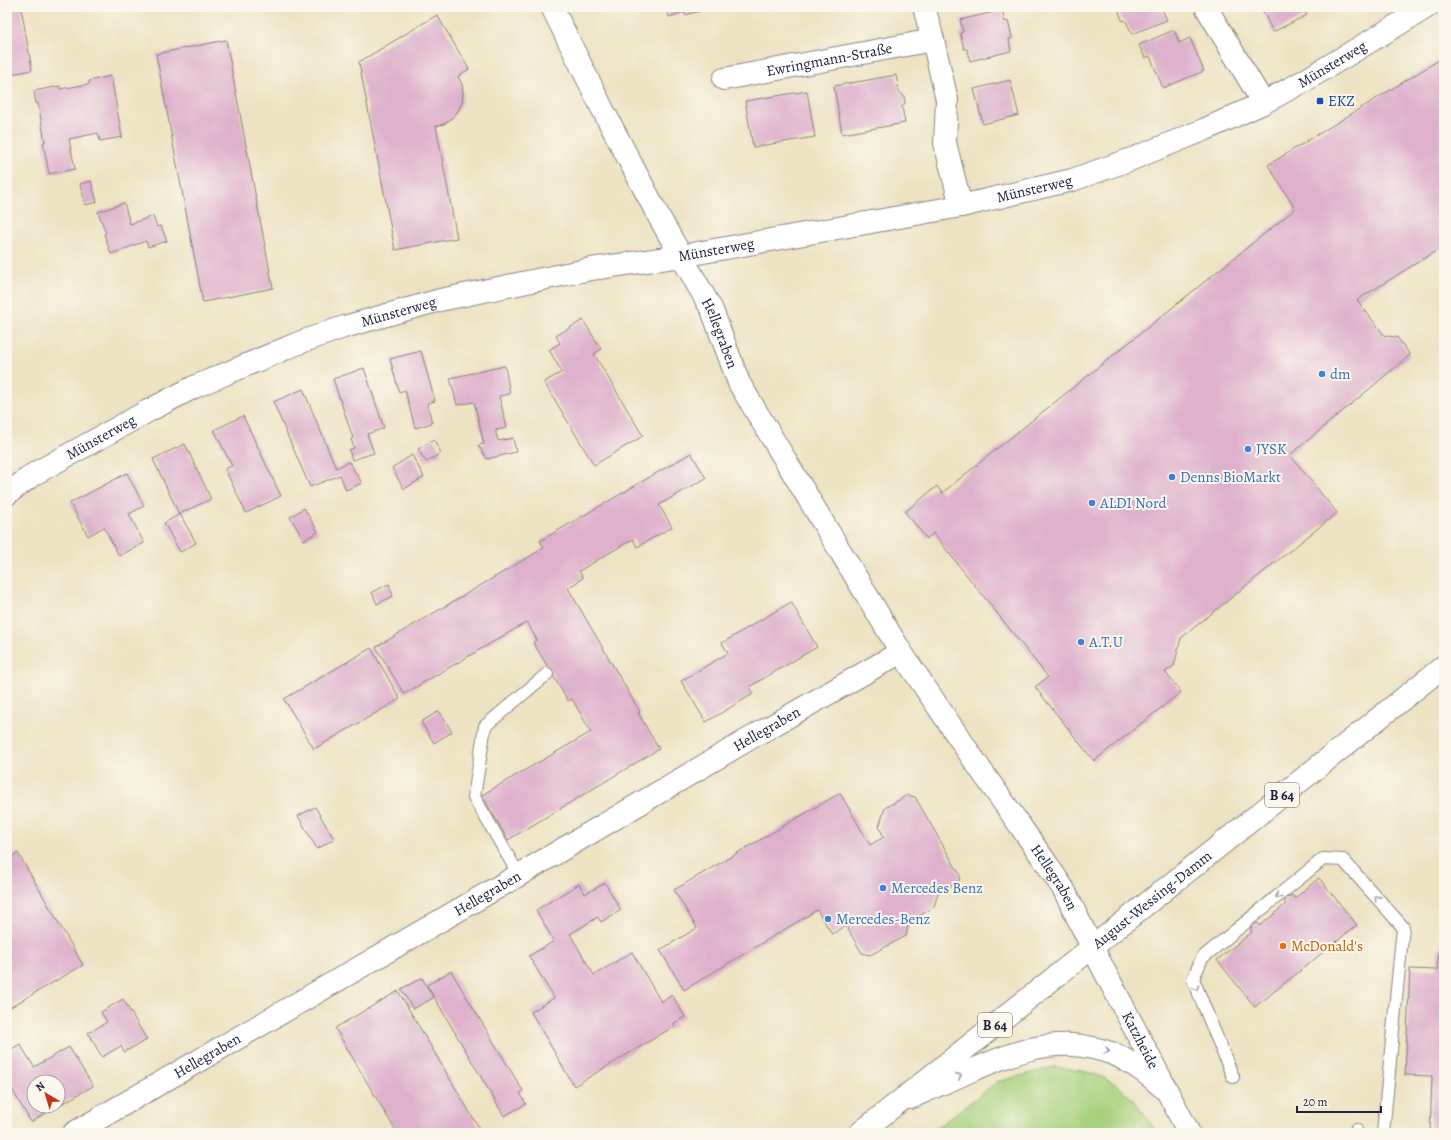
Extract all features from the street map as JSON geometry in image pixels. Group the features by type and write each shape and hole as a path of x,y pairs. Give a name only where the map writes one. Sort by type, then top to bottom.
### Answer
{"street":[{"name":"Hellegraben","path":"552,7 602,108 681,256 712,310 739,383 901,652 1064,890 1092,947"},
{"path":"924,7 947,100 945,143 961,206"},
{"path":"1206,7 1263,103"},
{"name":"Münsterweg","path":"7,494 34,474 148,410 194,387 301,342 344,327 440,300 591,269 681,256 961,206 1072,180 1132,159 1206,129 1263,103 1304,81 1427,7"},
{"name":"Ewringmann-Straße","path":"724,79 933,40"},
{"name":"Hellegraben","path":"74,1133 519,875 749,739 901,652"},
{"name":"August-Wessing-Damm","path":"860,1133 1444,666"},
{"path":"1391,708 1444,676"},
{"name":"Katzheide","path":"1092,947 1189,1133"},
{"path":"897,1103 997,1060 1037,1047 1056,1044 1085,1046 1119,1056 1138,1067 1166,1091"}],"lane":[{"path":"519,875 474,797 485,726 547,674"},
{"path":"1233,1077 1193,979 1202,958 1323,859 1343,860 1403,927 1383,1133"}],"green space":[{"path":"1054,1067 1089,1072 1115,1084 1136,1103 1156,1133 930,1133 997,1082"}],"building":[{"path":"7,7 21,7 32,70 7,75"},
{"path":"666,7 701,7 699,8 700,11 685,15 684,12 669,17"},
{"path":"1120,7 1161,7 1167,20 1132,34 1126,21 1122,20 1119,12"},
{"path":"1261,7 1317,7 1305,12 1307,15 1273,32"},
{"path":"1002,10 1005,22 1008,21 1012,38 1009,39 1011,51 970,61 967,49 964,49 960,33 963,32 960,20"},
{"path":"437,15 469,69 458,76 462,84 463,94 462,103 458,111 444,124 436,126 457,238 395,250 359,62"},
{"path":"1174,30 1179,43 1190,38 1204,71 1163,88 1150,56 1145,58 1139,45"},
{"path":"226,40 273,288 203,302 156,54"},
{"path":"1444,57 1444,246 1357,300 1385,336 1397,337 1410,355 1290,455 1337,513 1181,638 1174,666 1165,672 1181,692 1094,761 1035,687 1048,677 933,533 927,539 905,512 937,486 942,493 1295,209 1268,165"},
{"path":"896,75 899,92 904,96 905,103 902,107 905,123 842,134 834,86"},
{"path":"111,76 122,137 100,141 98,133 69,139 75,169 49,174 38,103 36,104 34,91 60,86 60,89 89,84 89,81"},
{"path":"1010,80 1019,115 983,124 974,89"},
{"path":"807,91 815,137 753,147 745,101"},
{"path":"91,181 97,202 85,205 80,184"},
{"path":"124,203 130,224 153,216 157,227 161,226 167,241 148,247 146,241 111,254 104,234 106,233 98,212"},
{"path":"583,320 601,349 594,354 643,436 594,465 544,382 562,372 549,350 560,343 556,336"},
{"path":"421,351 435,401 427,403 432,423 415,428 405,390 399,392 390,359"},
{"path":"505,366 510,394 499,396 507,428 496,430 496,433 498,441 513,438 516,452 487,459 478,445 484,444 474,402 457,405 450,378"},
{"path":"364,368 384,428 367,434 374,453 352,460 349,450 354,448 351,439 353,438 333,379"},
{"path":"303,389 336,468 349,462 362,483 346,490 340,475 310,487 273,402"},
{"path":"243,416 281,496 246,513 225,469 232,466 214,430"},
{"path":"434,440 441,453 426,462 418,449"},
{"path":"185,444 211,499 179,514 153,459"},
{"path":"691,453 706,478 659,505 672,527 637,547 633,539 579,571 583,578 568,588 640,712 638,713 659,749 508,840 482,795 591,732 572,699 568,701 533,642 537,640 527,622 404,694 376,647 544,548 540,541"},
{"path":"412,455 424,477 404,489 392,468"},
{"path":"127,473 144,506 129,514 144,543 119,556 104,527 88,536 70,503"},
{"path":"304,508 318,532 304,540 290,517"},
{"path":"180,514 196,543 180,552 164,523"},
{"path":"389,584 393,596 377,604 372,592"},
{"path":"791,602 817,647 749,687 753,694 706,722 681,681 728,653 722,643"},
{"path":"371,648 400,699 314,749 284,699"},
{"path":"439,711 452,732 434,743 421,722"},
{"path":"840,793 870,845 884,837 879,827 885,808 908,795 915,797 960,875 959,881 938,893 934,907 909,922 906,936 870,955 862,953 846,926 832,934 817,910 684,990 660,950 697,928 674,890"},
{"path":"315,807 334,839 317,849 298,816"},
{"path":"18,853 83,965 9,1008 7,1005 7,859"},
{"name":"McDonald's","path":"1319,878 1357,925 1255,1007 1217,960 1252,932 1250,930 1252,928 1250,926 1258,923 1260,926 1286,904 1284,902 1286,900 1285,899 1292,895 1295,898"},
{"path":"605,883 621,910 601,922 598,917 570,934 594,975 632,952 661,1002 672,995 685,1017 674,1023 675,1026 574,1086 531,1012 554,998 529,956 554,941 536,910 579,884 585,894"},
{"path":"1439,947 1444,947 1444,1133 1430,1133 1432,1076 1405,1075 1410,969 1437,970"},
{"path":"451,971 523,1091 520,1093 526,1104 504,1116 427,985"},
{"path":"422,978 433,998 413,1009 401,989"},
{"path":"398,991 482,1133 397,1133 335,1028"},
{"path":"123,999 147,1040 124,1052 121,1046 102,1057 88,1033 107,1022 101,1012"},
{"path":"20,1044 34,1067 69,1047 93,1086 66,1102 66,1074 26,1074 26,1113 7,1081 7,1052"},
{"path":"26,1114 44,1114 31,1122"}],"place":[{"name":"EKZ","path":"1320,101"},
{"name":"dm","path":"1322,374"},
{"name":"JYSK","path":"1248,449"},
{"name":"Denns BioMarkt","path":"1172,477"},
{"name":"ALDI Nord","path":"1092,503"},
{"name":"A.T.U","path":"1081,642"},
{"name":"Mercedes Benz","path":"883,888"},
{"name":"Mercedes-Benz","path":"828,919"},
{"name":"McDonald's","path":"1283,946"}]}
